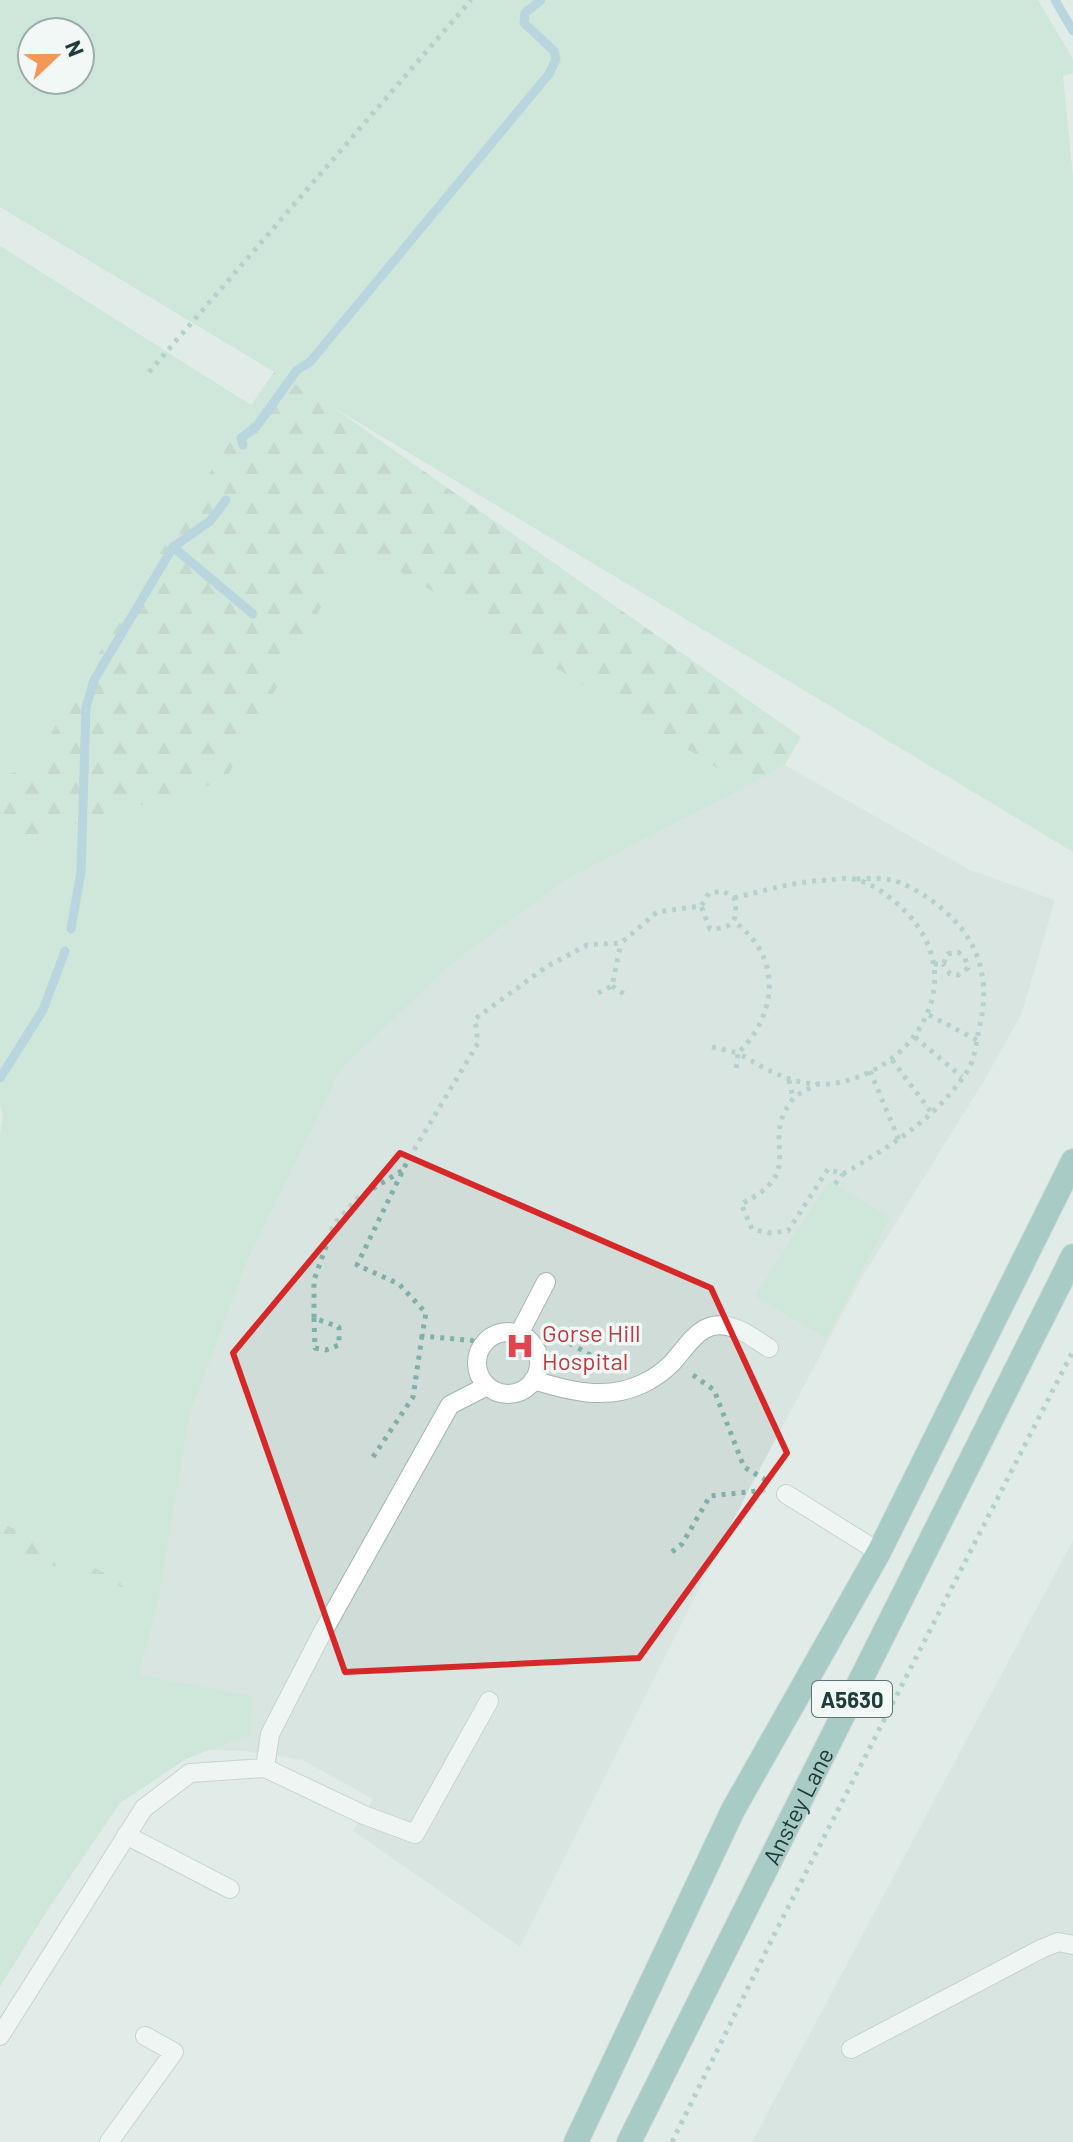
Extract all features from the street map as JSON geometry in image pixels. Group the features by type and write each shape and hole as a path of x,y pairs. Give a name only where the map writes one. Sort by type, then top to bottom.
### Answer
{"main road":[{"name":"A5630","path":"576,2142 733,1810 879,1552 1073,1161"},
{"name":"Anstey Lane","path":"629,2142 1073,1256"}],"lane":[{"path":"519,1334 546,1282"},
{"path":"533,1380 579,1392 618,1392 642,1385 662,1372 690,1338 705,1329 721,1326 737,1329 769,1348"},
{"path":"519,1334 533,1345 539,1362 533,1380 517,1393 507,1394 487,1386 481,1379 477,1363 482,1346 494,1335 519,1334"},
{"path":"265,1768 270,1734 320,1637 450,1405 487,1386"},
{"path":"786,1494 879,1552"},
{"path":"0,2036 144,1808 190,1773 265,1768 364,1815 415,1834 489,1701"},
{"path":"126,1835 230,1889"},
{"path":"851,2049 1041,1949 1058,1942 1073,1945"},
{"path":"109,2142 174,2052 145,2036"}],"path":[{"path":"149,372 471,0"},
{"path":"712,1047 738,1053 789,1080 827,1084 870,1071 892,1060 915,1037 929,1015 935,982 934,964 927,942 915,921 890,896 854,879"},
{"path":"734,898 798,881 890,880 920,893 946,910 968,933 978,957 983,983 983,1015 970,1067 915,1130 843,1174 835,1184"},
{"path":"723,891 734,898 738,913 723,929 710,929 701,906 709,893 723,891"},
{"path":"373,1457 413,1397 426,1313 399,1284 357,1265 404,1169 478,1043 475,1019 546,967 587,945 621,943 657,912 701,906"},
{"path":"733,921 749,932 761,950 768,967 770,984 759,1025 738,1053 736,1070"},
{"path":"612,986 621,943"},
{"path":"958,952 965,958 968,968 958,975 950,974 943,964 948,954 958,952"},
{"path":"965,958 978,957"},
{"path":"934,964 943,964"},
{"path":"598,993 612,986"},
{"path":"612,986 624,994"},
{"path":"929,1015 977,1040"},
{"path":"915,1037 962,1077"},
{"path":"892,1060 932,1113"},
{"path":"870,1071 899,1140"},
{"path":"789,1080 793,1098 777,1136 781,1155 778,1176 763,1193 741,1204 752,1229 769,1233 788,1231 828,1169 843,1174"},
{"path":"793,1098 819,1083"},
{"path":"314,1318 339,1327 339,1345 326,1350 315,1348 314,1318 314,1280 334,1224 359,1197 404,1169"},
{"path":"422,1336 477,1341 482,1346"},
{"path":"672,2142 776,1931 1073,1351"},
{"path":"672,1552 682,1544 710,1496 768,1490 786,1494"}],"highlighted area":[{"path":"400,1153 711,1288 787,1453 639,1658 345,1672 233,1353"}],"shaded area":[{"name":"Gorse Hill Hospital","path":"785,765 970,870 1055,900 1022,1013 984,1081 861,1279 748,1491 520,1947 353,1831 373,1799 302,1760 242,1751 139,1748 139,1676 159,1599 190,1414 247,1262 340,1071 450,965 567,879"},
{"path":"1073,1540 1073,2142 752,2142"}],"green space":[{"path":"0,0 1038,0 1073,59 1073,73 1063,76 1073,177 1073,852 0,207"},
{"path":"0,246 251,405 61,715 33,767 0,777"},
{"path":"274,372 327,403 801,737 785,765 746,786 356,544 225,781 0,846 0,777 33,766 61,715"},
{"path":"356,543 746,786 567,879 450,965 340,1071 247,1262 190,1414 159,1599 139,1675 252,1696 251,1734 186,1759 120,1803 0,1987 0,1549 151,1595 0,1522 0,1136 3,1114 0,1107 0,846 225,781"},
{"path":"829,1181 890,1217 826,1338 755,1296"},
{"path":"0,1522 159,1599 0,1549"}],"waterway":[{"path":"243,445 241,438 256,427 297,370 310,362 549,74 556,59 554,51 524,23 525,13 541,0"},
{"path":"1055,0 1073,31"},
{"path":"71,929 81,871 86,707 94,680 173,547 210,521 226,500"},
{"path":"173,547 253,614"},
{"path":"0,1078 43,1010 65,951"}],"place":[{"name":"Gorse Hill Hospital","path":"520,1346"}]}
